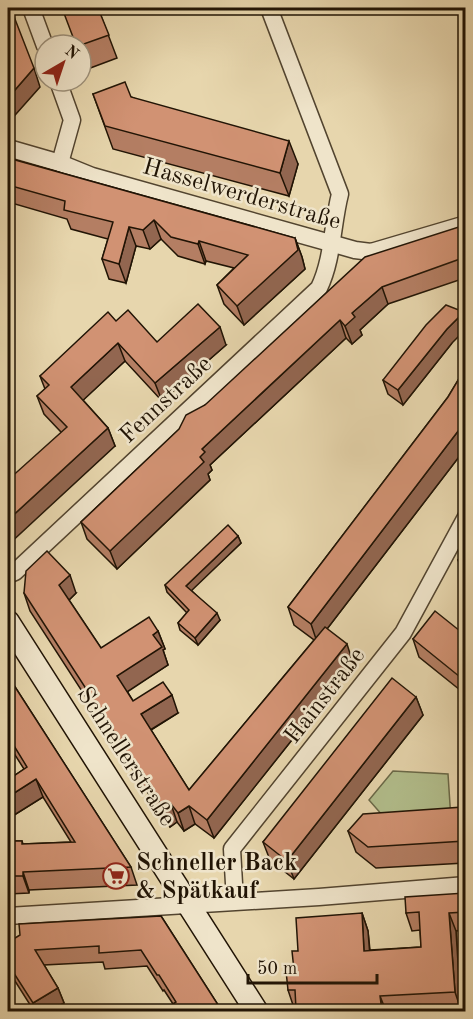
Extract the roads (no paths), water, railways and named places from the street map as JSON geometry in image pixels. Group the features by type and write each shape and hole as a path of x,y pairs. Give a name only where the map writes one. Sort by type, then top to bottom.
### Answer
{"main road":[{"name":"Schnellerstraße","path":"8,622 257,1011"}],"street":[{"path":"31,8 40,33"},
{"name":"Fennstraße","path":"8,575 15,572 319,288 329,261 334,219 340,194 269,8"},
{"path":"60,163 72,120 62,93"},
{"name":"Hasselwerderstraße","path":"8,148 60,163 92,176 371,252 465,224"},
{"name":"Hainstraße","path":"234,901 232,849 403,633 465,516"},
{"path":"8,916 465,885"}],"place":[{"name":"Schneller Back & Spätkauf","path":"116,876"}]}
